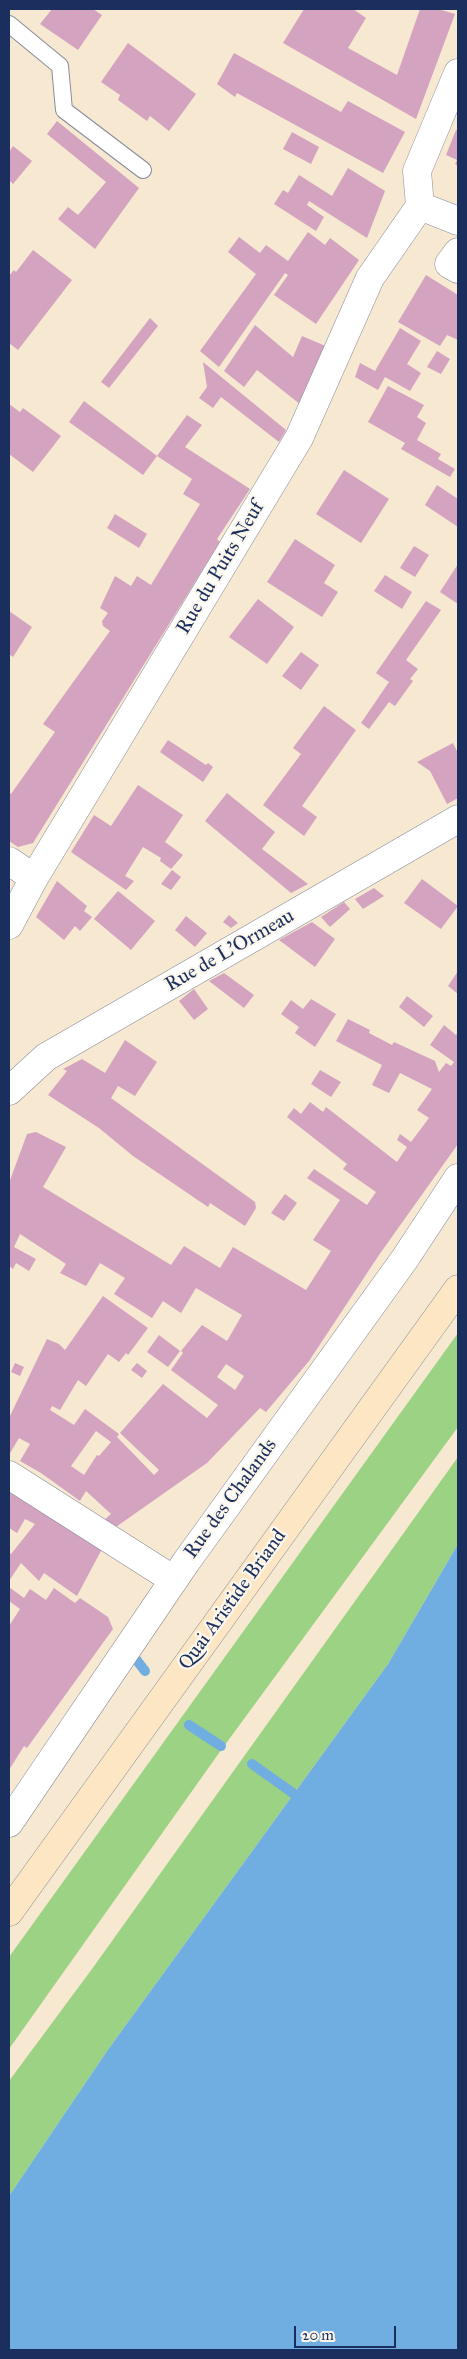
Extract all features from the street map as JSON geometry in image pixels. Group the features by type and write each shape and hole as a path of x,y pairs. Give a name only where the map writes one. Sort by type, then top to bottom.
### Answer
{"main road":[{"name":"Quai Aristide Briand","path":"9,1912 458,1288"}],"street":[{"path":"458,73 417,171 420,206 458,222"},
{"name":"Rue du Puits Neuf","path":"9,924 34,878 299,438 370,278 420,206"},
{"path":"458,252 449,264 458,269"},
{"name":"Rue de L'Ormeau","path":"9,1091 46,1057 458,819"},
{"path":"9,861 34,878"},
{"name":"Rue des Chalands","path":"9,1823 174,1580 404,1260 458,1178"},
{"path":"9,1474 174,1580"}],"lane":[{"path":"9,24 60,66 64,110 143,170"},
{"path":"404,1260 458,1199"}],"green space":[{"path":"458,1333 458,1427 219,1753 9,2049 9,1957"},
{"path":"458,1457 458,1544 388,1664 107,2051 9,2196 9,2081 92,1969"}],"water":[{"path":"458,1544 458,2350 9,2350 9,2196 107,2051 388,1664"}],"building":[{"path":"52,9 93,9 102,15 78,50 40,24"},
{"path":"304,9 353,9 366,18 348,48 397,75 420,9 438,9 455,14 416,119 283,43"},
{"path":"128,43 196,94 169,131 150,116 147,121 118,100 120,95 101,82"},
{"path":"234,53 341,112 348,101 405,132 383,173 237,93 235,97 217,84"},
{"path":"57,121 139,188 95,249 58,219 68,207 78,215 106,182 47,134"},
{"path":"456,130 458,131 458,166 455,164 457,160 446,155"},
{"path":"292,132 319,147 311,164 283,149"},
{"path":"13,146 32,161 13,184 9,180 9,152"},
{"path":"348,168 385,191 367,238 309,201 307,205 324,217 316,231 274,204 283,190 288,193 299,175 332,196"},
{"path":"308,232 325,245 330,238 359,260 316,324 274,295 288,275 285,273 219,367 200,351 256,274 228,252 239,237 260,253 266,245 288,261"},
{"path":"33,250 72,280 18,350 9,343 9,276 14,270 16,272"},
{"path":"426,275 458,295 458,340 447,335 440,346 398,322"},
{"path":"150,318 158,326 109,388 101,382"},
{"path":"255,325 293,357 302,336 328,347 301,405 257,370 244,387 224,371"},
{"path":"400,328 421,341 407,364 421,373 410,391 385,377 378,390 355,377 360,363 375,371"},
{"path":"437,351 450,359 441,374 427,367"},
{"path":"203,362 286,430 279,442 221,397 213,408 199,398 207,387"},
{"path":"388,386 424,405 417,417 426,423 417,440 441,454 438,459 455,469 450,477 401,449 405,443 368,422"},
{"path":"84,401 157,456 143,475 69,422"},
{"path":"9,404 20,412 23,408 61,436 33,472 9,454"},
{"path":"187,415 202,425 185,447 250,489 217,539 220,542 33,843 18,847 9,841 9,792 11,794 55,732 43,724 110,631 103,626 102,621 108,613 100,608 115,576 131,586 137,576 151,585 200,504 183,494 192,479 157,456"},
{"path":"344,470 389,499 361,543 316,514"},
{"path":"437,485 458,499 458,527 425,505"},
{"path":"115,514 147,534 139,548 107,528"},
{"path":"295,539 335,565 324,583 338,592 322,617 267,582"},
{"path":"414,546 429,555 415,577 400,568"},
{"path":"458,564 458,604 440,592"},
{"path":"385,575 412,592 402,609 374,591"},
{"path":"258,599 294,627 267,664 229,637"},
{"path":"426,601 441,610 406,660 418,669 410,679 413,681 395,706 389,702 369,729 361,723 389,682 376,673"},
{"path":"9,611 32,627 13,657 9,654"},
{"path":"301,652 319,665 301,690 282,676"},
{"path":"324,706 356,730 302,806 317,817 304,836 263,805 301,754 293,748"},
{"path":"168,740 206,765 208,763 213,767 203,782 160,752"},
{"path":"453,743 458,753 458,798 447,804 430,771 417,762"},
{"path":"138,785 183,815 165,842 183,855 171,869 160,861 161,858 143,847 125,876 134,881 126,890 71,852 94,815 111,826"},
{"path":"227,793 275,832 262,849 308,884 291,893 205,821"},
{"path":"172,870 181,877 171,890 161,884"},
{"path":"422,879 458,906 441,929 404,903"},
{"path":"57,881 87,906 84,911 92,917 80,931 75,926 64,940 36,917"},
{"path":"374,888 384,896 363,909 355,899"},
{"path":"118,891 155,921 131,950 94,919"},
{"path":"344,902 350,909 330,927 321,917"},
{"path":"229,915 238,923 231,928 223,922"},
{"path":"186,916 207,933 195,947 175,930"},
{"path":"312,922 335,939 315,967 279,940"},
{"path":"458,971 458,994 448,986"},
{"path":"224,973 254,995 244,1008 209,981"},
{"path":"194,989 208,1009 194,1020 179,1001"},
{"path":"407,996 433,1016 424,1027 399,1007"},
{"path":"311,999 336,1014 315,1047 295,1033 299,1027 281,1014 291,1000 303,1009"},
{"path":"348,1019 370,1030 369,1033 392,1045 394,1042 435,1061 439,1072 446,1063 451,1066 454,1062 430,1045 444,1025 456,1035 458,1032 458,1144 379,1255 309,1361 266,1412 260,1408 207,1463 113,1529 103,1521 111,1514 86,1491 80,1501 41,1473 20,1461 30,1444 19,1438 9,1455 9,1418 47,1339 59,1344 65,1350 103,1296 148,1328 128,1355 126,1353 119,1362 108,1354 86,1386 78,1380 60,1410 52,1406 50,1410 74,1425 85,1409 119,1434 117,1437 154,1475 159,1470 120,1433 163,1384 207,1418 218,1405 171,1370 183,1353 181,1351 202,1325 227,1341 242,1315 196,1288 181,1313 163,1301 152,1318 114,1294 125,1278 100,1263 86,1286 60,1273 66,1264 20,1234 14,1247 36,1259 29,1271 16,1263 13,1269 9,1266 9,1183 27,1134 36,1132 66,1147 43,1187 171,1265 184,1246 220,1268 233,1247 306,1290 331,1251 313,1240 340,1200 307,1178 314,1169 367,1205 376,1192 343,1169 347,1164 287,1117 294,1108 301,1114 310,1102 323,1112 326,1107 397,1162 407,1147 397,1140 400,1134 411,1142 429,1118 417,1110 432,1089 400,1073 389,1093 372,1085 382,1065 336,1041","holes":["226,1364 244,1376 235,1390 217,1377","96,1431 111,1442 99,1456 97,1455 84,1475 71,1466"]},
{"path":"125,1040 157,1062 135,1096 118,1086 111,1098 255,1202 256,1208 245,1226 210,1203 208,1207 133,1156 99,1128 48,1095 67,1071 63,1069 82,1059 105,1073"},
{"path":"320,1070 341,1082 331,1097 311,1084"},
{"path":"285,1194 297,1203 284,1221 271,1213"},
{"path":"159,1335 180,1351 168,1367 147,1352"},
{"path":"15,1363 24,1367 20,1376 11,1372"},
{"path":"137,1363 147,1371 142,1378 131,1370"},
{"path":"9,1488 103,1547 77,1596 44,1573 39,1581 21,1563 9,1581 9,1552 11,1554 35,1524 25,1519 17,1533 9,1528"},
{"path":"9,1587 24,1598 30,1589 46,1600 54,1588 75,1603 80,1598 108,1617 113,1629 27,1748 24,1746 9,1770 9,1626 20,1609 9,1601"}],"waterway":[{"path":"135,1658 145,1671"},
{"path":"189,1725 221,1746"},
{"path":"252,1764 304,1801"}]}
